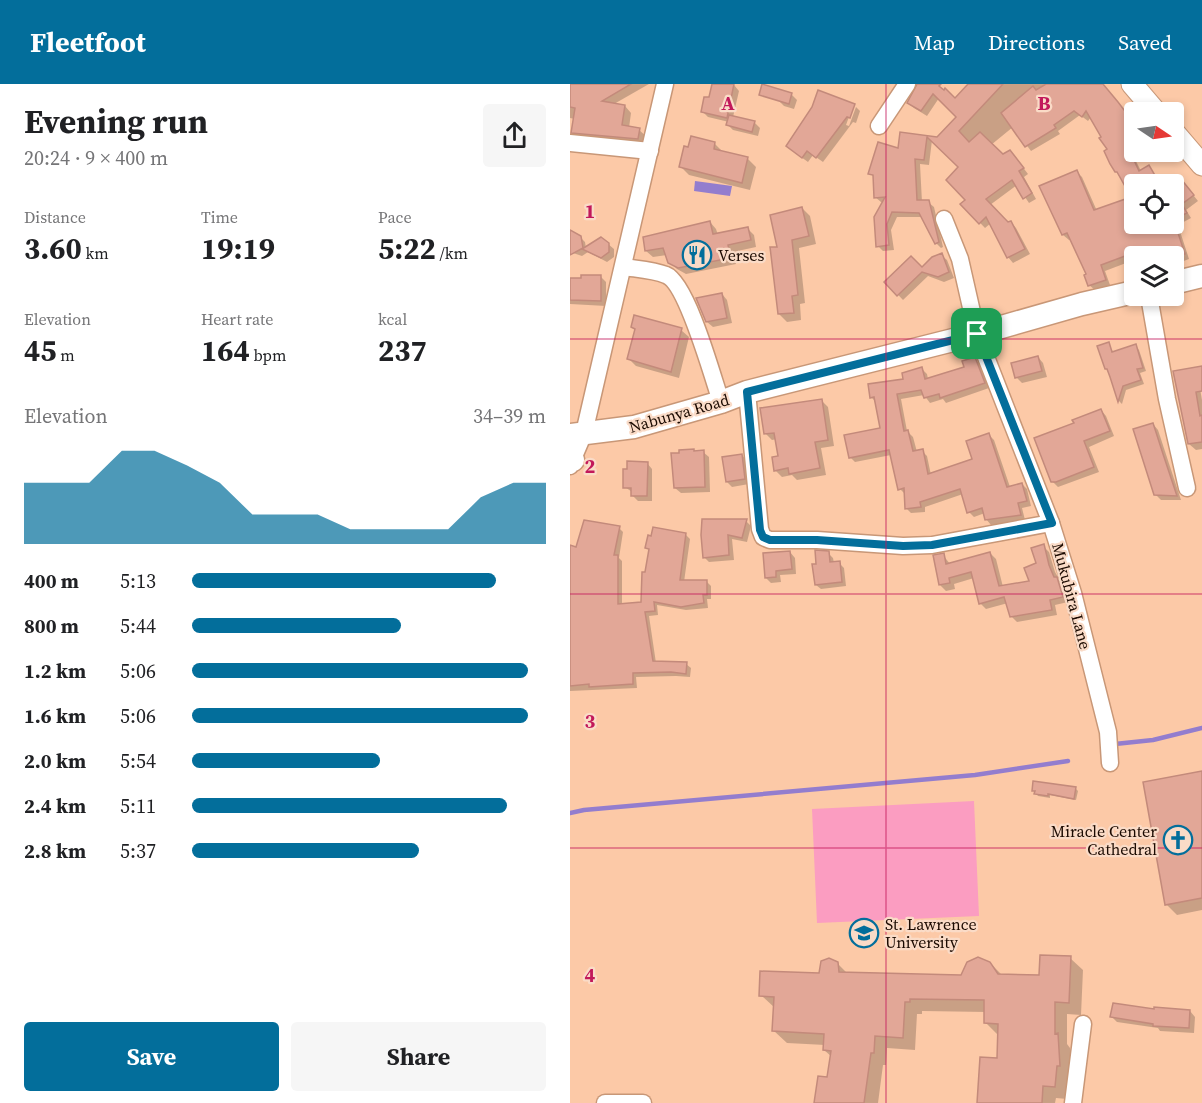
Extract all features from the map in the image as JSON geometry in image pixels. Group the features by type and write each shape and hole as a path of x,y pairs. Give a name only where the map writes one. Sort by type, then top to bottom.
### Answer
{"main road":[{"path":"1184,280 1202,276"},
{"name":"Nabunya Road","path":"577,434 634,427 721,402 747,392 1124,294"}],"street":[{"path":"571,461 624,267 665,84"},
{"path":"879,126 907,84"},
{"path":"1132,84 1147,102"},
{"path":"570,143 650,151"},
{"path":"1184,144 1202,165"},
{"name":"Mukubira Lane","path":"944,219 960,259 977,334 1052,523 1073,593 1108,732 1110,763"},
{"path":"624,267 667,275 675,283 698,331 721,402"},
{"path":"1151,306 1186,488"},
{"path":"747,392 760,530 763,537 770,540 817,540 903,546 932,545 1052,523"},
{"path":"1073,1103 1083,1024"},
{"path":"606,1103 643,1103"}],"shaded area":[{"path":"695,181 732,186 730,196 694,191"},
{"path":"974,801 979,916 817,923 812,809"}],"building":[{"path":"570,84 631,84 602,101 625,105 622,125 640,128 638,139 571,133 575,108 570,107"},
{"path":"712,84 734,84 727,118 701,112 704,97 709,97"},
{"path":"762,84 792,93 789,104 759,95"},
{"path":"917,84 941,84 939,86 944,90 945,88 955,98 968,84 1003,84 959,131 969,142 980,132 1003,154 1010,150 1024,168 1019,171 1032,193 1023,199 1012,180 986,199 1008,222 1011,221 1025,249 1007,258 986,217 979,224 960,204 965,200 946,180 958,167 927,137 924,160 915,159 917,200 929,200 939,242 935,244 919,213 892,212 887,224 889,245 876,247 874,217 885,197 874,198 873,175 868,174 878,142 898,148 900,132 937,137 956,117 933,94 921,111 907,103"},
{"path":"1046,84 1103,84 1124,110 1124,162 1135,162 1139,171 1149,165 1154,174 1124,174 1124,184 1110,164 1104,151 1107,149 1086,111 1082,117 1074,111 1054,125 1056,128 1025,147 1001,113 1033,86 1036,90"},
{"path":"818,90 855,104 850,118 847,117 816,158 807,151 802,158 786,146 812,107"},
{"path":"729,115 755,121 752,132 726,125"},
{"path":"691,136 715,142 714,149 748,157 742,183 679,167 684,146 688,147"},
{"path":"1077,170 1094,210 1124,199 1124,234 1178,234 1182,246 1124,246 1124,256 1101,265 1106,280 1088,286 1084,275 1086,274 1067,233 1062,235 1039,186"},
{"path":"1184,183 1194,195 1184,202"},
{"path":"802,207 809,236 792,240 798,295 792,296 794,313 778,314 770,247 777,247 770,215"},
{"path":"710,221 713,234 748,227 751,240 728,245 731,258 678,268 668,263 663,248 645,251 643,237"},
{"path":"570,230 581,236 583,248 570,255"},
{"path":"601,237 609,243 609,252 601,258 582,249"},
{"path":"942,253 949,272 938,277 922,272 897,296 884,282 911,256 922,267 932,257"},
{"path":"581,275 601,275 601,301 570,300 570,278 581,278"},
{"path":"722,293 727,318 706,322 696,298"},
{"path":"634,315 682,328 671,372 627,359 635,329 631,327"},
{"path":"1109,342 1112,352 1136,344 1143,368 1137,369 1141,380 1123,386 1118,402 1097,346"},
{"path":"1038,356 1042,371 1015,378 1011,363"},
{"path":"975,357 985,383 940,398 939,394 924,398 921,390 897,394 904,431 908,430 913,451 923,449 928,474 972,459 966,441 989,433 1007,487 1022,483 1027,501 1018,503 1021,515 985,520 982,508 967,513 960,489 920,502 921,507 905,509 904,488 898,490 889,450 849,458 844,435 880,428 874,397 870,398 868,384 903,379 902,373 922,367 925,379 964,367 962,361"},
{"path":"1202,366 1202,391 1196,392 1200,416 1202,415 1202,442 1188,444 1173,371"},
{"path":"822,399 828,440 815,442 820,468 789,474 788,468 774,471 772,457 778,456 774,433 764,434 760,408"},
{"path":"1101,409 1110,431 1084,441 1094,467 1051,482 1034,438 1074,423 1072,420"},
{"path":"1153,423 1177,496 1154,495 1133,429"},
{"path":"694,449 694,451 704,450 705,487 674,488 671,453"},
{"path":"742,454 745,479 726,482 722,457"},
{"path":"627,461 648,462 647,496 631,496 631,488 623,488 623,469 627,469"},
{"path":"702,519 747,519 742,538 728,535 729,555 703,558"},
{"path":"584,520 620,526 614,555 618,555 618,604 641,602 642,572 645,572 649,549 645,548 648,535 651,536 653,527 686,533 680,580 707,580 707,595 703,595 704,603 681,607 654,602 655,611 645,612 653,661 687,662 686,674 633,673 633,684 570,686 570,545 576,547"},
{"path":"1044,544 1049,565 1054,577 1057,577 1063,597 1050,600 1052,610 1010,617 1004,597 979,604 971,572 949,578 950,583 939,585 933,555 944,553 946,564 990,552 999,586 1029,581 1024,568 1036,563 1031,548"},
{"path":"815,550 829,551 830,562 840,561 842,582 815,585 812,564 816,564"},
{"path":"790,551 792,569 776,571 776,577 765,578 763,553"},
{"name":"Miracle Center Cathedral","path":"1202,771 1202,898 1165,905 1143,782"},
{"path":"1033,781 1076,787 1074,799 1034,794"},
{"path":"1040,955 1071,956 1069,1003 1055,1002 1055,1034 1058,1033 1060,1066 1057,1066 1055,1087 1043,1086 1042,1103 977,1103 980,1057 997,1058 998,1024 984,1023 984,1000 910,999 910,1002 905,1002 903,1038 875,1036 864,1103 814,1103 818,1076 827,1077 831,1051 823,1050 824,1034 772,1031 774,997 759,996 760,971 819,973 821,961 829,958 838,962 839,972 961,975 967,962 978,957 990,962 998,974 1039,975"},
{"path":"1113,1003 1154,1009 1154,1007 1190,1010 1189,1028 1153,1026 1153,1024 1110,1017"}],"waterway":[{"path":"1115,744 1153,740 1202,728"},
{"path":"570,813 975,775 1068,761"}],"place":[{"name":"Verses","path":"697,255"},
{"name":"Miracle Center Cathedral","path":"1178,840"},
{"name":"St. Lawrence University","path":"864,933"}],"route":[{"path":"977,334 1052,523 932,545 903,546 817,540 770,540 763,537 760,530 747,392 977,334"}]}
